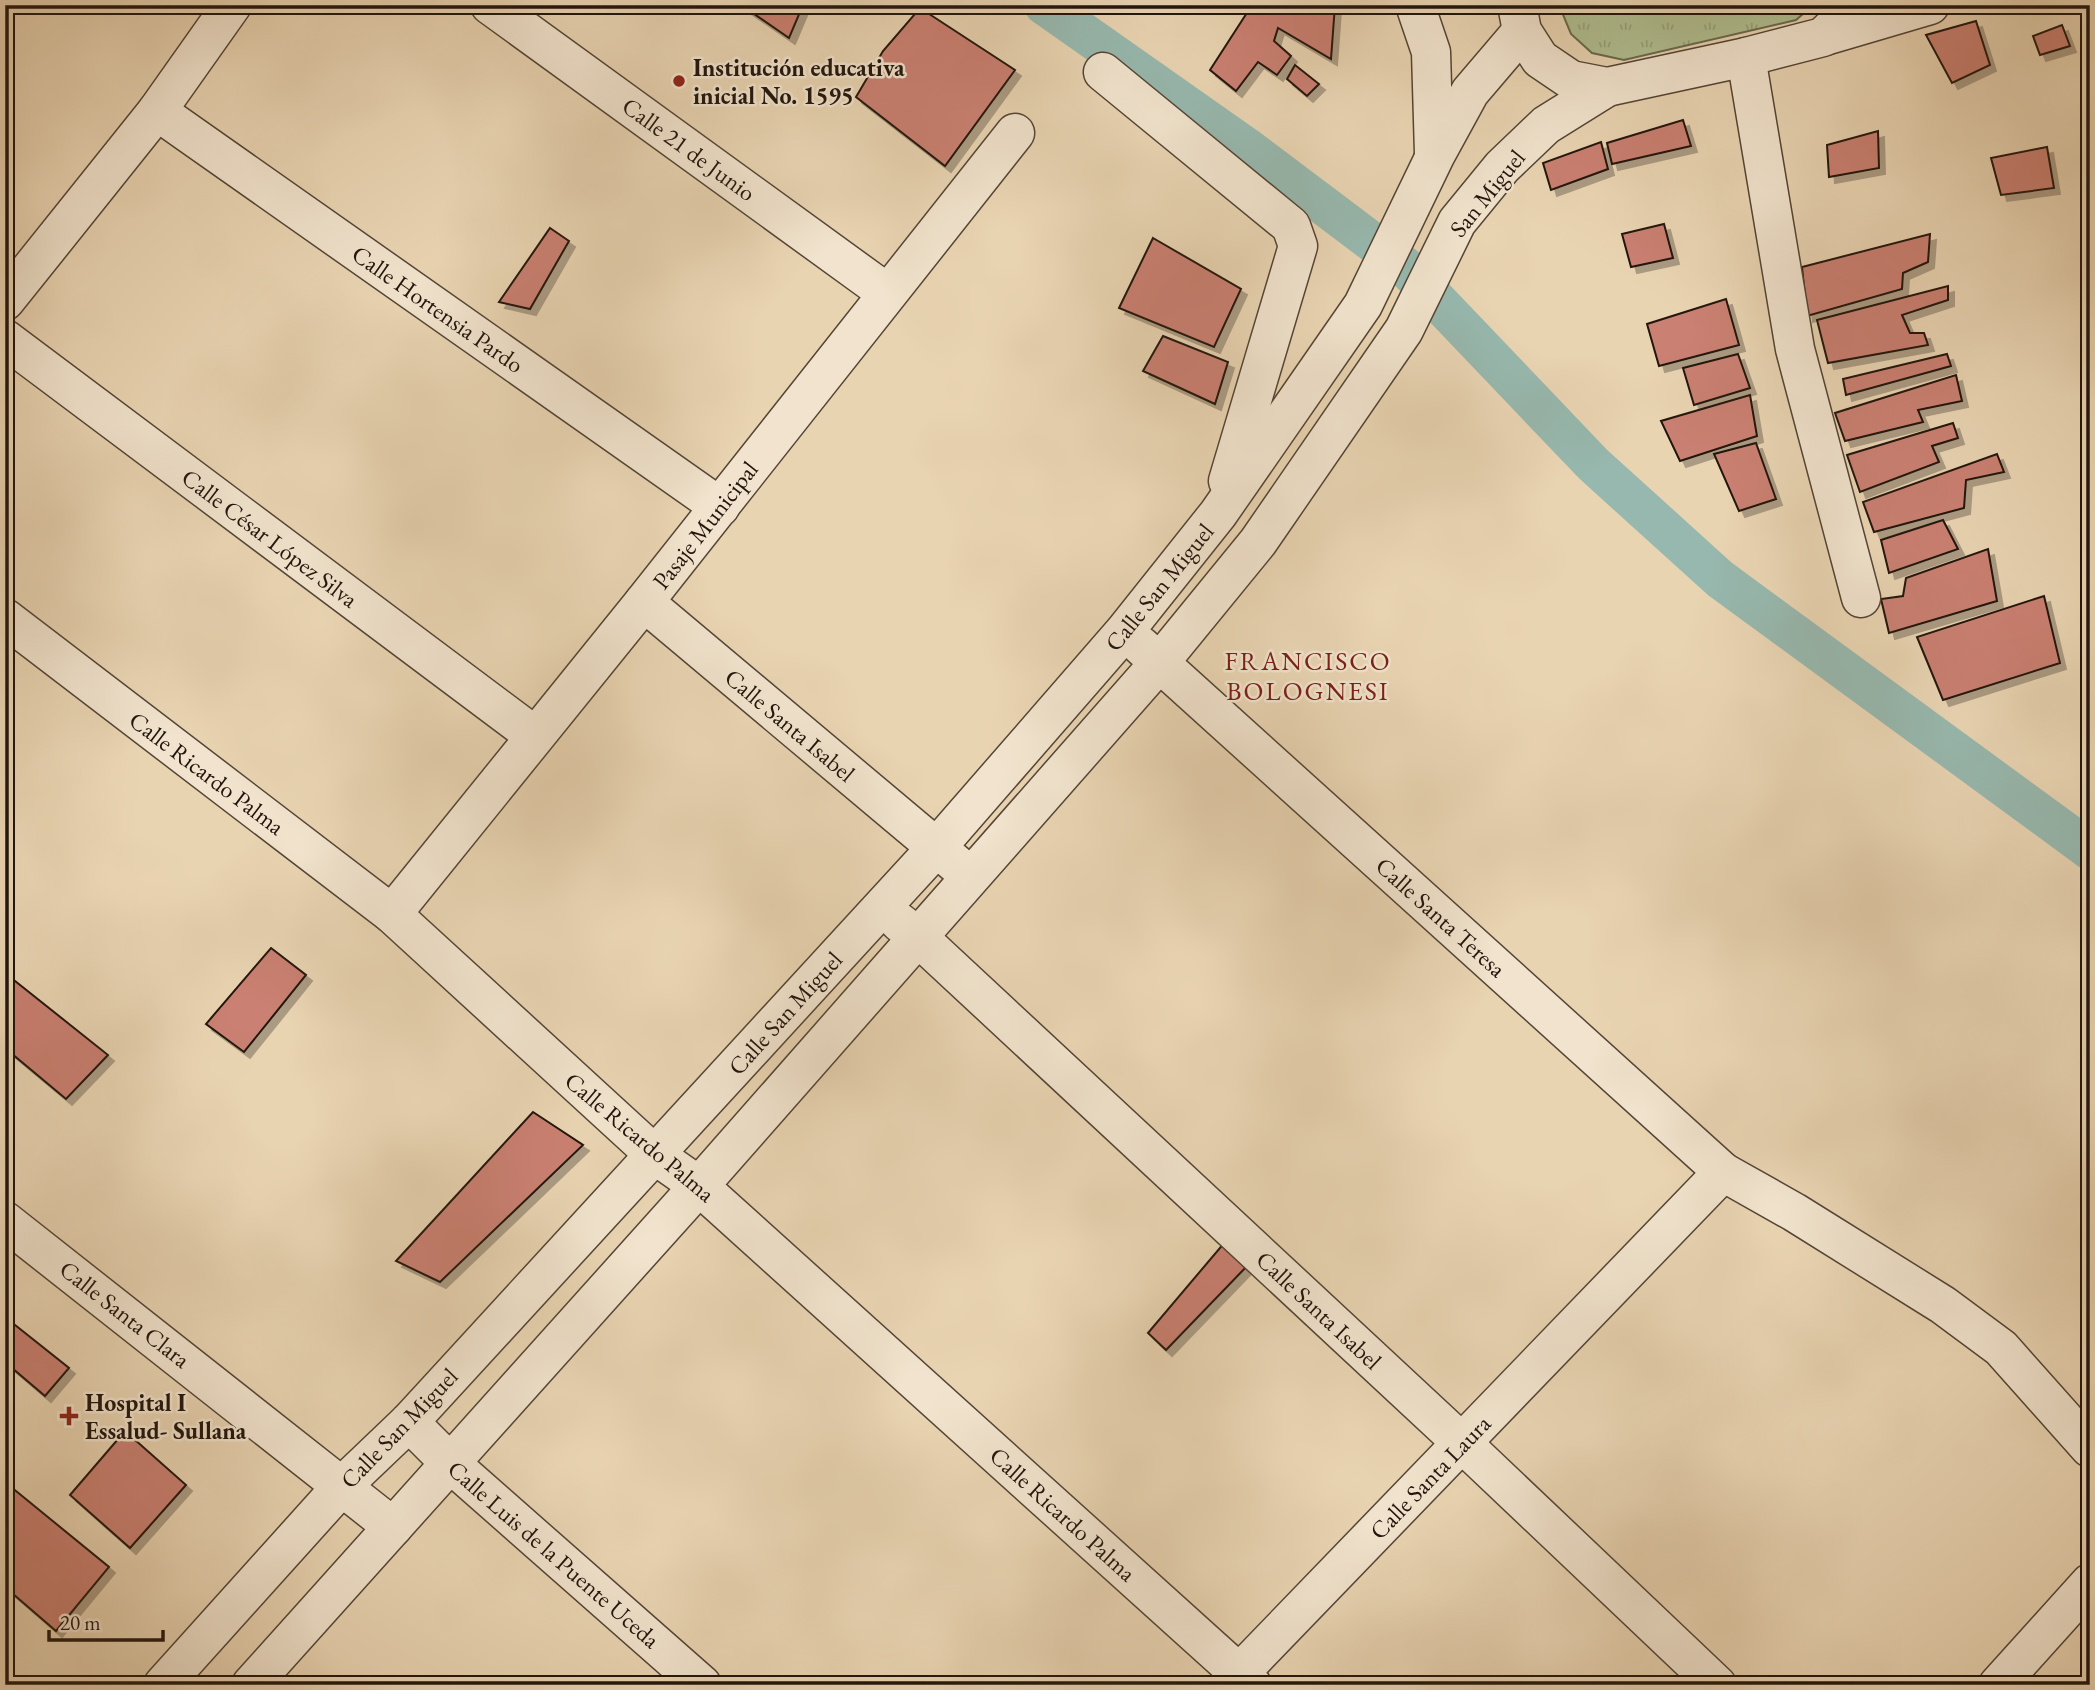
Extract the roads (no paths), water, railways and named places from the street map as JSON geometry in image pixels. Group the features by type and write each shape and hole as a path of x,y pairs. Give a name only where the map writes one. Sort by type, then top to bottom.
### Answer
{"street":[{"path":"5,302 157,111 232,5"},
{"name":"Calle 21 de Junio","path":"490,5 887,293"},
{"path":"1415,5 1431,52 1435,156"},
{"path":"1823,37 1856,5"},
{"path":"1435,156 1469,92 1520,18 1540,59 1571,80 1607,86 1746,57 1930,5"},
{"path":"1746,57 1795,349 1861,598"},
{"path":"1103,72 1291,226 1298,246 1218,514"},
{"name":"San Miguel","path":"1404,330 1457,222 1502,167 1546,125 1607,86"},
{"name":"Calle Hortensia Pardo","path":"157,111 720,507"},
{"name":"Pasaje Municipal","path":"392,914 720,507 1015,133"},
{"name":"Calle San Miguel","path":"163,1685 343,1485 409,1422 655,1156 937,847 1124,632 1218,514 1363,305 1435,156"},
{"name":"Calle San Miguel","path":"251,1685 699,1186 1160,662 1258,542 1404,330"},
{"name":"Calle César López Silva","path":"5,339 535,736"},
{"name":"Calle Santa Isabel","path":"644,602 972,876"},
{"name":"Calle Ricardo Palma","path":"5,618 392,914 655,1156 699,1186 1240,1681"},
{"name":"Calle Santa Teresa","path":"1124,632 1723,1172 1794,1212 1943,1305 2001,1348 2090,1448"},
{"name":"Calle Santa Isabel","path":"881,908 918,937 1462,1443 1717,1685"},
{"name":"Calle Santa Laura","path":"1240,1681 1462,1443 1723,1172"},
{"name":"Calle Santa Clara","path":"5,1221 393,1527"},
{"name":"Calle Luis de la Puente Uceda","path":"409,1422 450,1463 702,1685"},
{"path":"1998,1685 2090,1583"}],"waterway":[{"path":"1044,5 1246,147 1404,266 1593,464 1720,579 2090,850"}],"place":[{"name":"Institución educativa inicial No. 1595","path":"679,81"},
{"name":"Hospital I Essalud- Sullana","path":"69,1416"}],"district":[{"name":"FRANCISCO BOLOGNESI","path":"1308,676"}]}
